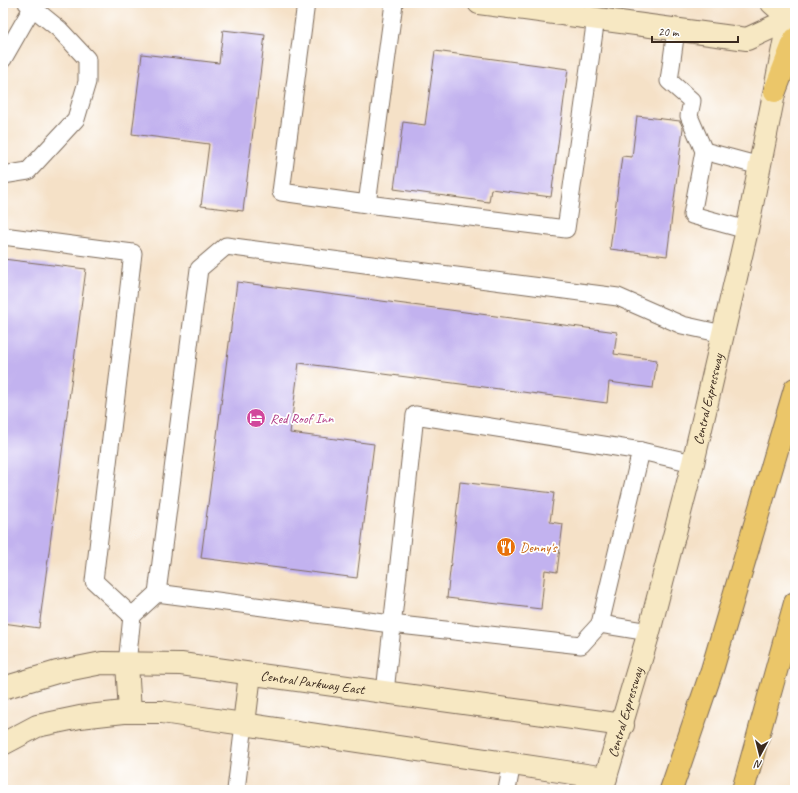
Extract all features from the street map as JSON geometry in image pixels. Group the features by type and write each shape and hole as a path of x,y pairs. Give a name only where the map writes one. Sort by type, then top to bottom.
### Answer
{"highway":[{"path":"775,91 792,20"},
{"path":"671,790 712,670 795,389"},
{"path":"743,790 795,603"}],"street":[{"path":"479,3 747,40 792,20 772,3"},
{"name":"Central Expressway","path":"604,784 623,725 649,632 693,463 747,230 775,91"},
{"name":"Central Parkway East","path":"3,688 57,672 102,663 181,664 623,725"},
{"path":"128,664 130,711"},
{"path":"244,724 250,674"},
{"path":"3,744 37,726 80,717 130,711 162,712 512,763 604,784"}],"lane":[{"path":"306,3 281,192 566,229 596,18"},
{"path":"367,204 394,3"},
{"path":"3,59 31,4 87,59 88,82 76,119 28,171 3,175"},
{"path":"676,30 669,81 692,101 689,116 704,151 692,215 747,230"},
{"path":"704,151 760,166"},
{"path":"3,236 133,253 94,581 132,616"},
{"path":"128,664 132,616 157,593 199,269 226,246 618,298 682,325 723,334"},
{"path":"385,692 391,624 416,415 641,451 693,463"},
{"path":"157,593 391,624 581,645 600,624 641,451"},
{"path":"600,624 649,632"},
{"path":"236,790 244,724"},
{"path":"507,790 512,763"}],"building":[{"path":"223,30 265,35 243,211 201,206 209,144 132,134 142,54 219,63"},
{"path":"435,51 568,69 551,197 491,189 489,202 394,189 403,122 425,125"},
{"path":"637,116 680,121 683,128 667,256 610,249 622,156 632,157"},
{"path":"3,259 86,269 39,628 3,623"},
{"name":"Red Roof Inn","path":"237,282 617,332 614,354 657,360 653,388 609,382 607,403 299,363 290,433 374,444 357,578 201,558"},
{"name":"Denny's","path":"460,482 554,493 550,522 563,524 557,572 545,570 541,609 447,598"}],"place":[{"name":"Red Roof Inn","path":"256,418"},
{"name":"Denny's","path":"506,547"}]}
